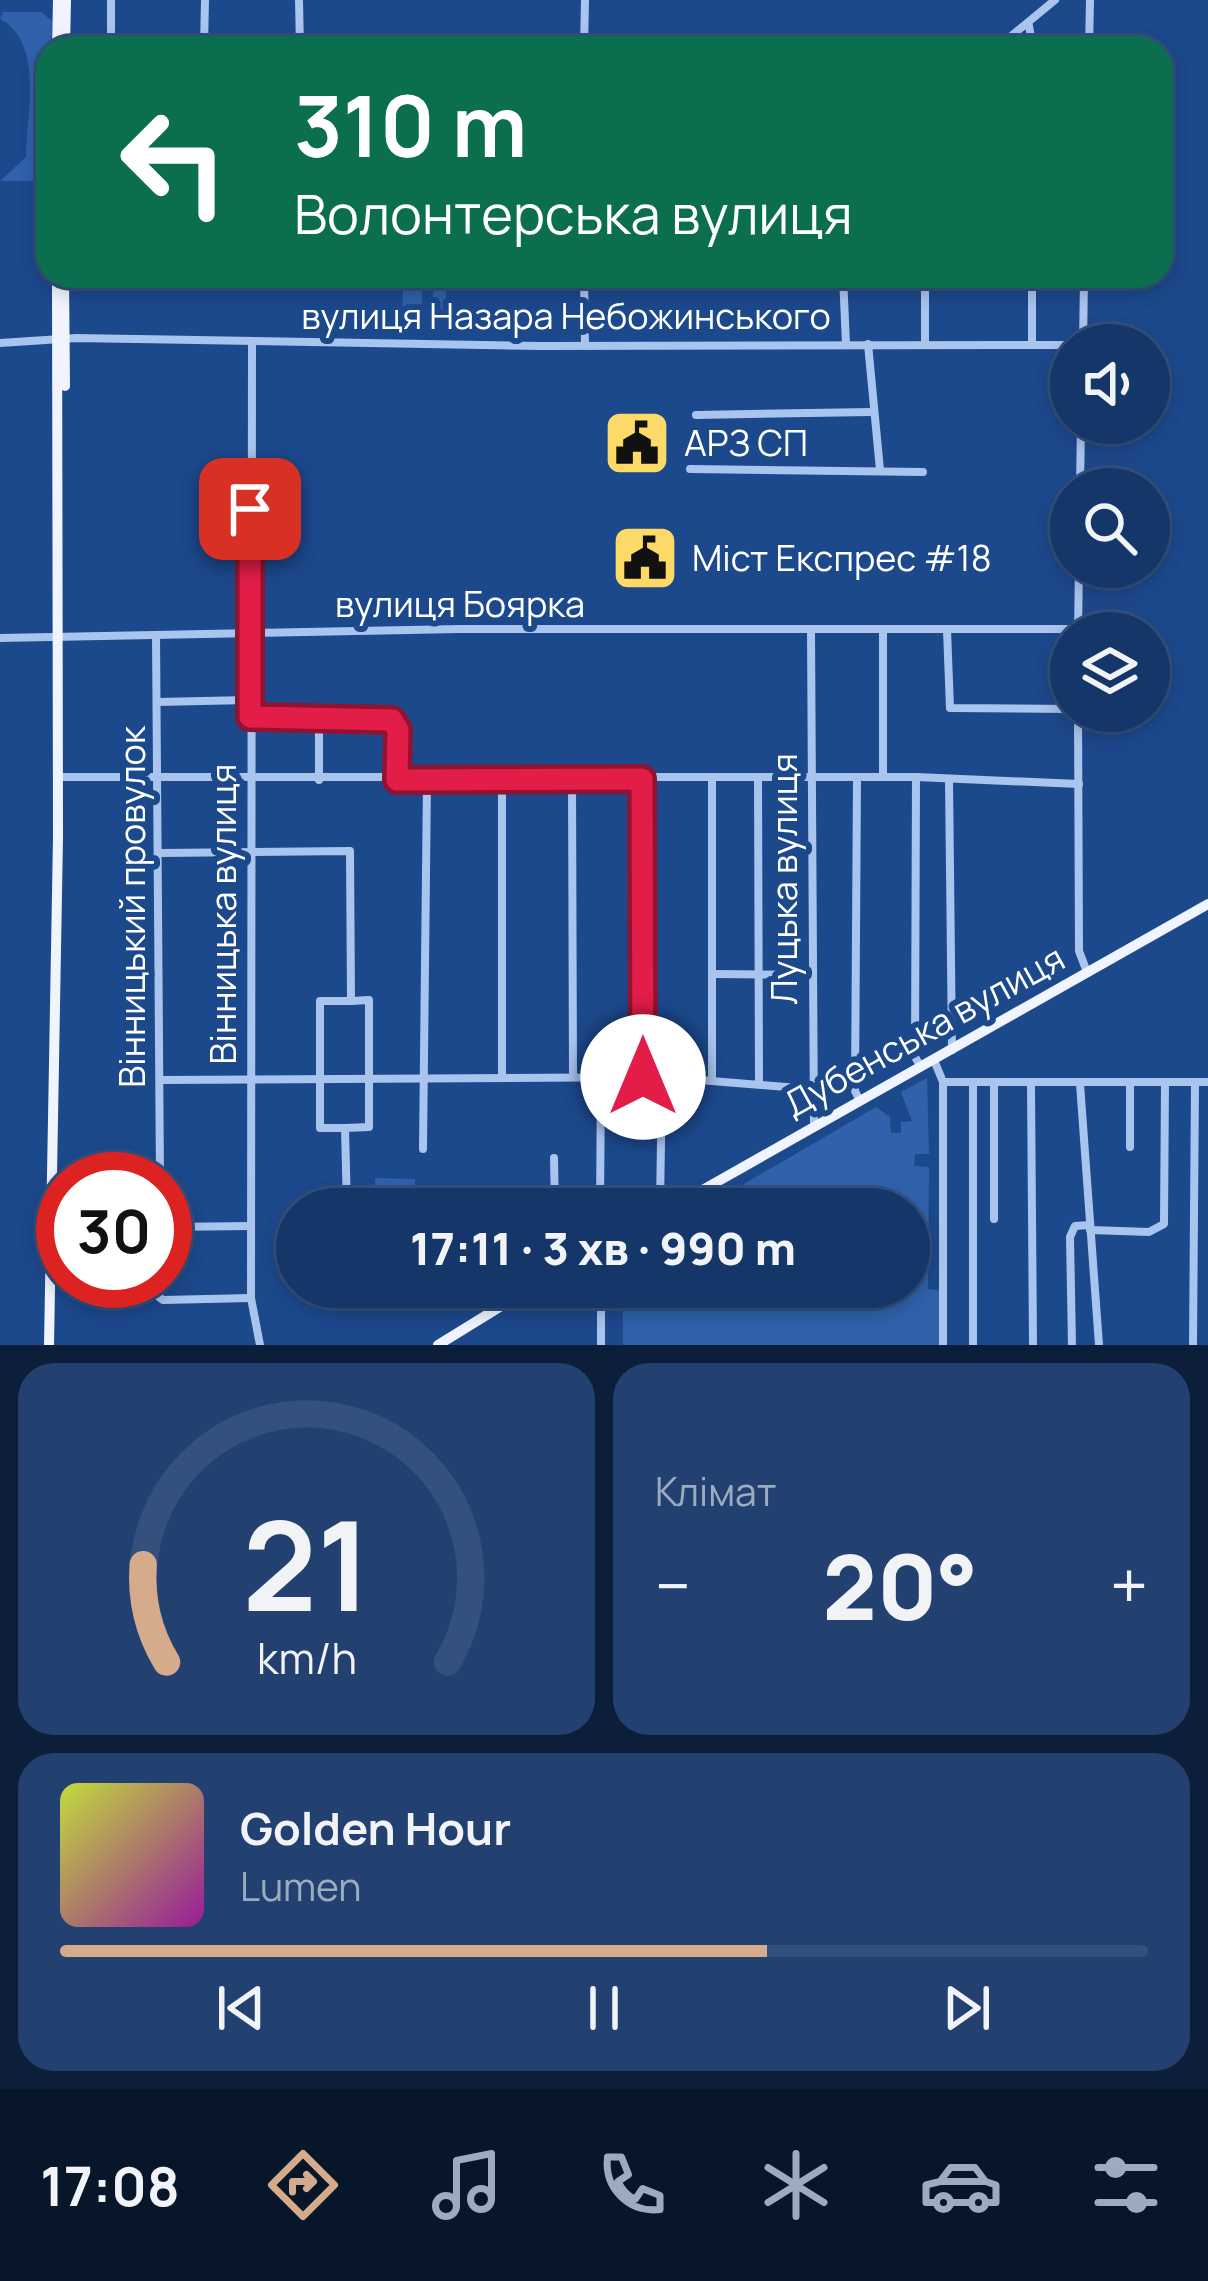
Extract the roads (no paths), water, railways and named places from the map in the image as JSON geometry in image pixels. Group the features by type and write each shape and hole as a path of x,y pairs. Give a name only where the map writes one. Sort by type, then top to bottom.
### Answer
{"main road":[{"path":"61,36 62,0"},
{"path":"59,1152 61,288"},
{"name":"Дубенська вулиця","path":"699,1188 1208,904"},
{"path":"53,1345 55,1308"},
{"path":"437,1345 498,1308"}],"street":[{"path":"111,0 111,36"},
{"path":"204,36 205,0"},
{"path":"299,0 300,36"},
{"path":"584,36 585,0"},
{"path":"997,36 1029,26 1055,0"},
{"path":"1088,36 1090,0"},
{"path":"1029,26 1031,36"},
{"path":"584,288 585,346"},
{"path":"844,288 846,344"},
{"path":"925,288 925,344"},
{"path":"1032,288 1032,345"},
{"path":"1083,324 1084,288"},
{"name":"Вінницька вулиця","path":"252,341 251,1298 260,1343"},
{"name":"вулиця Назара Небожинського","path":"0,343 1050,345"},
{"path":"868,344 880,470"},
{"path":"696,416 871,412"},
{"path":"690,470 923,472"},
{"path":"883,630 883,777"},
{"path":"947,630 950,708 1050,710"},
{"name":"Луцька вулиця","path":"811,631 814,1127"},
{"name":"вулиця Боярка","path":"0,638 250,632 1050,631"},
{"name":"Вінницький провулок","path":"156,635 160,1152"},
{"path":"157,702 249,700"},
{"path":"250,717 398,723 397,780"},
{"path":"319,717 319,780"},
{"path":"1076,732 1078,951 1088,974"},
{"path":"857,777 855,1090 860,1101"},
{"path":"916,777 915,1057 921,1066"},
{"path":"58,778 916,777 1078,784"},
{"path":"572,778 573,1077"},
{"path":"712,778 712,1079"},
{"path":"758,778 759,1084"},
{"path":"502,779 502,1078"},
{"path":"642,779 643,1077"},
{"path":"949,779 952,1050"},
{"path":"423,1149 427,780"},
{"path":"161,853 350,851 351,1000"},
{"path":"713,974 811,975"},
{"path":"369,1000 369,1127 320,1128 320,1079 320,1001 369,1000"},
{"path":"934,1060 943,1082 943,1345"},
{"path":"600,1188 601,1077"},
{"path":"661,1188 662,1077"},
{"path":"161,1080 662,1077 811,1089"},
{"path":"943,1082 1208,1082"},
{"path":"1072,1345 1071,1233 1075,1226 1149,1232 1164,1224 1165,1082"},
{"path":"1193,1345 1195,1082"},
{"path":"1130,1083 1130,1147"},
{"path":"973,1084 973,1345"},
{"path":"994,1084 994,1219"},
{"path":"1031,1084 1033,1345"},
{"path":"1079,1084 1099,1345"},
{"path":"345,1128 346,1188"},
{"path":"554,1158 555,1188"},
{"path":"192,1227 251,1226"},
{"path":"192,1299 251,1298"},
{"path":"601,1308 601,1345"}],"place":[{"name":"АРЗ СП","path":"637,443"},
{"name":"Міст Експрес #18","path":"645,558"}]}
